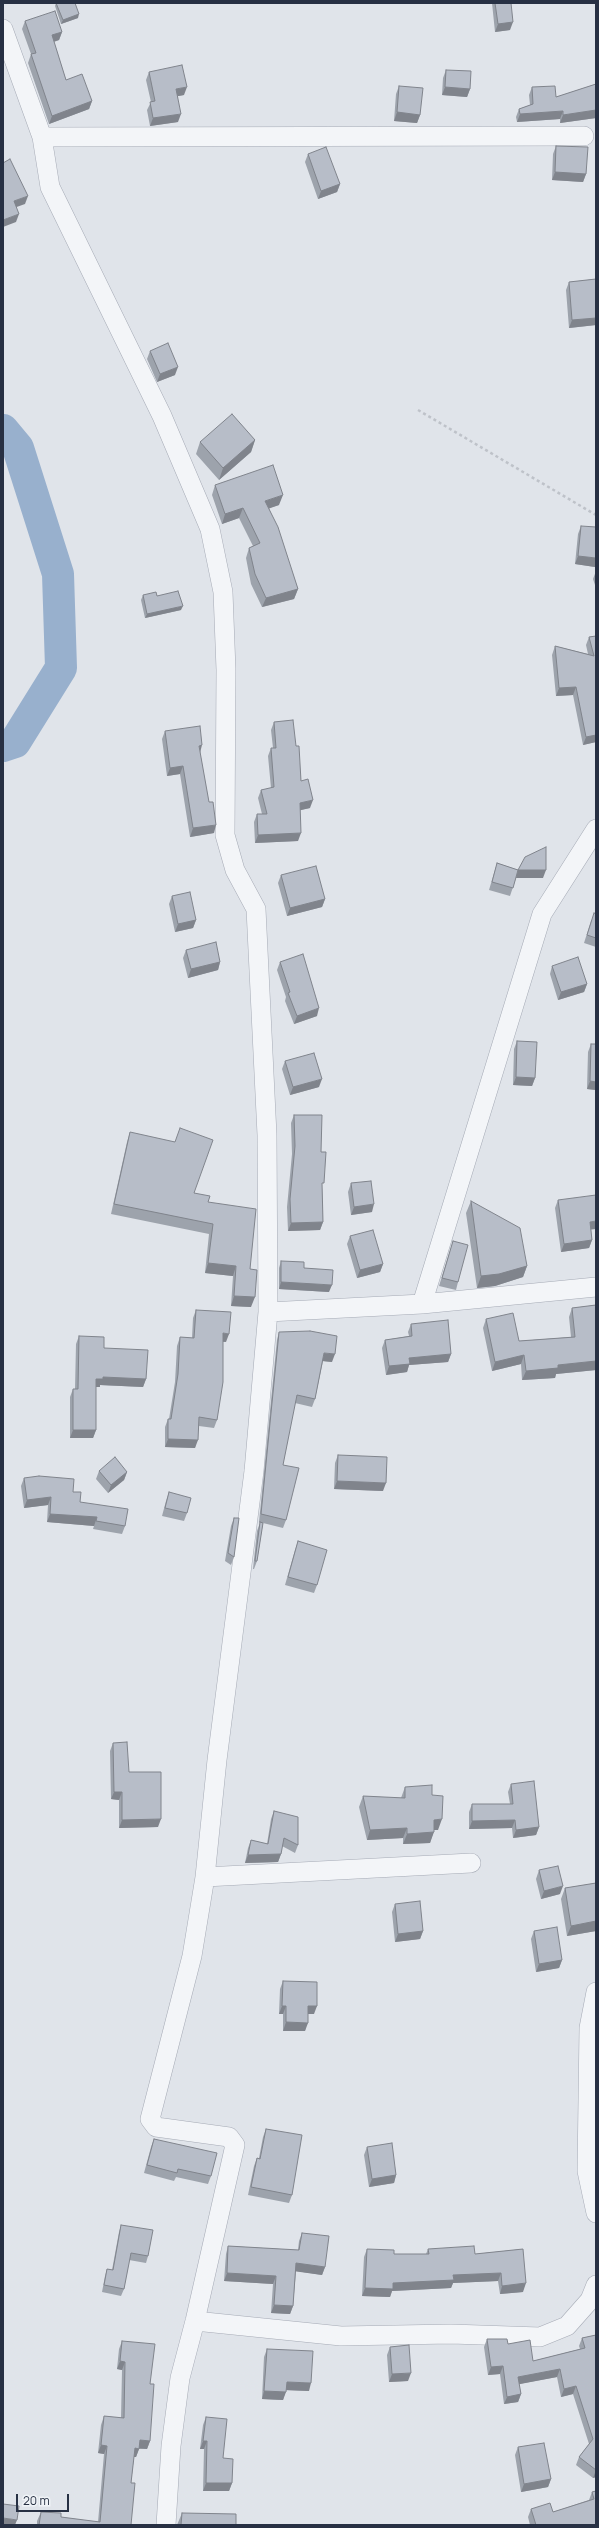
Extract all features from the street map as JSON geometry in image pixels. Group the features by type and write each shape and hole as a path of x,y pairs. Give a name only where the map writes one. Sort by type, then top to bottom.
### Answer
{"street":[{"path":"3,29 42,137 50,187 162,416 210,529 223,592 226,670 225,835 235,870 256,909 267,1135 268,1312 254,1471 217,1760 204,1877 192,1956 150,2119 156,2127 229,2137 235,2145 196,2321 180,2378 171,2446 166,2525"},
{"path":"42,137 584,136"},
{"path":"422,1304 542,914 596,829"},
{"path":"268,1312 422,1304 596,1286"},
{"path":"204,1877 471,1863"},
{"path":"596,1992 589,2028 587,2171 596,2212"},
{"path":"196,2321 341,2336 451,2334 540,2337 567,2326 590,2300 596,2285"}],"path":[{"path":"418,410 596,515"}],"building":[{"path":"56,3 75,3 79,14 63,20"},
{"path":"495,3 511,3 513,22 498,24"},
{"path":"55,11 62,32 52,35 66,80 82,74 92,101 52,116 31,54 36,53 25,21"},
{"path":"182,65 187,87 176,89 181,114 153,118 150,102 155,101 149,72"},
{"path":"446,70 471,71 470,89 445,87"},
{"path":"596,84 596,110 563,115 563,111 520,114 519,109 533,104 532,87 555,86 556,97"},
{"path":"399,86 423,88 420,115 397,112"},
{"path":"556,146 588,147 586,174 555,172"},
{"path":"326,147 340,184 321,191 308,154"},
{"path":"10,159 28,196 14,201 19,214 3,220 3,163"},
{"path":"596,279 596,318 572,320 569,282"},
{"path":"168,343 178,367 160,374 150,351"},
{"path":"232,414 255,440 223,468 200,442"},
{"path":"273,465 283,495 265,501 278,527 298,589 266,598 255,574 249,548 260,543 243,508 225,514 215,485"},
{"path":"581,526 596,527 596,558 578,556"},
{"path":"178,591 183,606 147,614 143,595 156,592 157,596"},
{"path":"596,636 596,735 586,737 576,687 559,688 555,646 594,656 589,637"},
{"path":"293,720 296,746 299,746 301,781 308,779 313,800 300,803 301,833 258,835 257,814 267,814 261,790 274,787 271,748 276,748 274,722"},
{"path":"200,726 202,745 199,746 209,802 213,802 216,825 193,828 183,766 170,768 165,731"},
{"path":"546,847 546,870 518,870 525,857"},
{"path":"497,863 518,870 513,888 492,882"},
{"path":"316,866 325,899 290,908 281,875"},
{"path":"190,892 196,920 178,924 172,896"},
{"path":"594,913 596,914 596,938 587,935"},
{"path":"216,942 220,962 191,969 186,950"},
{"path":"303,954 319,1008 297,1016 288,993 290,992 280,962"},
{"path":"578,957 587,984 561,992 552,966"},
{"path":"517,1041 537,1042 535,1078 516,1077"},
{"path":"591,1044 596,1044 596,1082 590,1081"},
{"path":"314,1053 322,1079 293,1087 285,1061"},
{"path":"294,1115 322,1115 321,1152 326,1152 324,1183 322,1183 323,1222 291,1223 290,1199 295,1146"},
{"path":"180,1128 213,1140 194,1193 210,1196 208,1202 256,1209 250,1269 257,1270 255,1297 234,1296 236,1266 208,1263 213,1224 114,1204 130,1132 175,1142"},
{"path":"371,1181 374,1204 354,1207 351,1183"},
{"path":"596,1195 596,1221 590,1222 592,1240 564,1244 558,1200"},
{"path":"471,1201 520,1228 527,1266 499,1274 481,1276"},
{"path":"373,1230 383,1264 360,1270 350,1236"},
{"path":"453,1241 468,1245 458,1282 442,1278"},
{"path":"281,1261 304,1262 304,1268 333,1270 332,1285 281,1282"},
{"path":"596,1305 596,1361 558,1365 558,1368 526,1371 524,1355 495,1362 486,1319 513,1313 519,1341 575,1337 572,1308"},
{"path":"196,1310 231,1312 229,1334 223,1333 223,1382 217,1420 199,1417 198,1440 168,1439 168,1419 171,1419 178,1374 180,1337 194,1338"},
{"path":"448,1320 451,1354 409,1358 410,1364 389,1366 385,1340 412,1336 411,1324"},
{"path":"310,1331 337,1336 335,1354 324,1353 315,1399 297,1395 283,1465 299,1468 286,1520 261,1514 279,1332"},
{"path":"79,1336 104,1337 104,1348 148,1350 146,1379 103,1377 103,1379 96,1379 96,1430 73,1430 73,1389 78,1389"},
{"path":"338,1455 387,1457 386,1483 337,1481"},
{"path":"115,1457 127,1472 111,1485 99,1471"},
{"path":"39,1476 74,1479 73,1492 81,1492 80,1502 128,1509 125,1526 96,1521 97,1517 50,1514 51,1497 27,1500 24,1478"},
{"path":"169,1492 191,1498 187,1513 165,1508"},
{"path":"234,1518 239,1518 234,1557 228,1553"},
{"path":"260,1522 263,1523 257,1561 255,1561"},
{"path":"298,1541 327,1550 317,1585 288,1577"},
{"path":"127,1742 129,1772 161,1772 161,1819 122,1820 122,1792 114,1792 113,1743"},
{"path":"534,1781 539,1827 516,1830 515,1820 472,1821 472,1804 513,1804 511,1784"},
{"path":"432,1785 432,1795 443,1796 442,1819 434,1820 434,1832 407,1834 407,1828 370,1830 363,1796 405,1798 405,1787"},
{"path":"274,1811 298,1817 298,1845 284,1838 281,1854 248,1855 251,1840 268,1844"},
{"path":"558,1866 563,1886 544,1891 539,1870"},
{"path":"596,1883 596,1921 571,1926 565,1888"},
{"path":"420,1901 423,1931 398,1934 395,1904"},
{"path":"557,1927 562,1960 539,1964 534,1931"},
{"path":"283,1981 317,1982 317,2006 308,2006 308,2023 286,2022 286,2006 282,2006"},
{"path":"266,2129 302,2135 292,2195 251,2187 257,2158 260,2159"},
{"path":"154,2139 217,2153 211,2176 178,2169 177,2173 147,2165"},
{"path":"392,2143 396,2175 372,2179 367,2147"},
{"path":"121,2225 153,2230 148,2256 131,2253 124,2289 104,2285 107,2269 113,2270"},
{"path":"302,2233 329,2236 325,2267 296,2263 293,2306 274,2305 276,2276 227,2273 228,2246 299,2250"},
{"path":"474,2246 475,2254 523,2249 526,2283 502,2286 501,2273 453,2275 454,2280 393,2283 393,2289 365,2288 367,2249 394,2250 394,2254 429,2254 428,2249"},
{"path":"596,2335 596,2470 579,2457 593,2439 576,2386 564,2389 560,2369 518,2377 521,2394 507,2397 503,2366 491,2367 487,2339 507,2339 508,2344 530,2340 533,2361 585,2348 582,2338"},
{"path":"122,2341 155,2344 150,2384 154,2384 150,2441 140,2440 139,2449 135,2448 131,2483 135,2483 131,2525 39,2525 41,2512 61,2513 61,2517 100,2522 107,2446 101,2445 104,2416 124,2418 125,2362 120,2361"},
{"path":"409,2345 411,2373 392,2374 390,2347"},
{"path":"267,2349 313,2351 311,2383 287,2382 286,2392 264,2391"},
{"path":"206,2417 227,2419 223,2458 233,2459 232,2483 206,2483 207,2441 203,2441"},
{"path":"544,2443 551,2479 524,2484 518,2447"},
{"path":"596,2491 596,2525 536,2525 531,2509 550,2503 553,2512 594,2499 592,2492"},
{"path":"3,2504 19,2506 17,2520 3,2518"},
{"path":"182,2513 236,2514 236,2525 181,2525"}],"waterway":[{"path":"3,430 18,448 58,574 61,668 15,742 3,746"}]}
